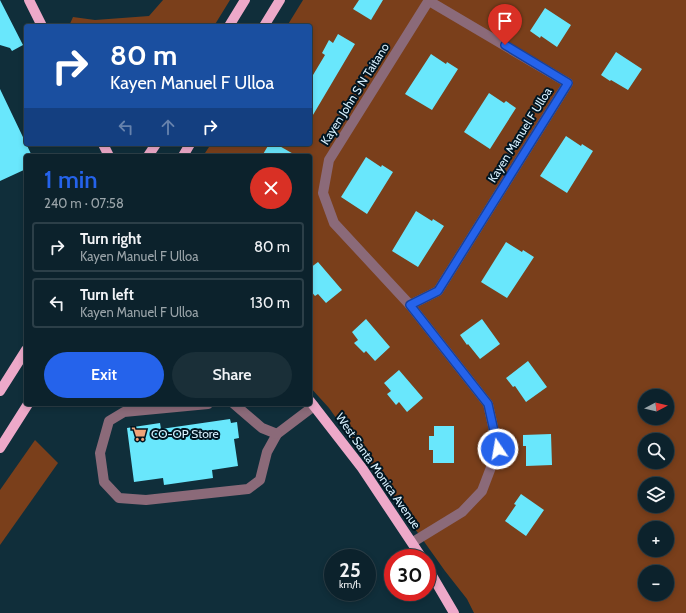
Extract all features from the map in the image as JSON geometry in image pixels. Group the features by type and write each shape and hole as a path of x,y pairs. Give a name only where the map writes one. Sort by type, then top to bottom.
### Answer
{"main road":[{"path":"29,0 41,24"},
{"path":"230,24 245,0"},
{"path":"265,24 280,0"},
{"path":"0,391 24,353"},
{"name":"West Santa Monica Avenue","path":"312,403 362,468 416,549"},
{"path":"0,448 27,406"},
{"path":"436,582 454,613"}],"street":[{"name":"Kayen Manuel F Ulloa","path":"410,305 438,291 568,83 429,0"},
{"name":"Kayen John S N Taitano","path":"412,542 462,512 482,491 498,449 488,404 410,305 334,223 322,193 329,160 429,0"},
{"path":"187,406 124,412 109,421 100,453 104,482 119,498 146,500 248,489 260,480 267,452 277,434 309,406"},
{"path":"236,406 262,428 277,434"}],"shaded area":[{"path":"163,0 230,0 215,24 70,24 73,17 95,20 149,16"},
{"path":"303,0 686,0 686,613 474,613 467,599 436,558 436,549 429,549 329,408 312,389 312,154 204,154 210,146 312,146 312,24 288,24"},
{"path":"35,440 58,463 0,545 0,490"}],"building":[{"path":"0,0 23,45 12,51 10,48 0,45"},
{"path":"359,0 383,0 371,20 353,9"},
{"path":"545,8 571,25 557,47 541,36 540,38 530,31"},
{"path":"338,34 355,44 312,117 312,77 325,55 322,53 329,40 333,43"},
{"path":"616,52 642,69 628,90 601,75"},
{"path":"431,54 446,64 447,62 458,69 432,110 405,94"},
{"path":"0,89 24,139 24,146 27,146 31,154 24,154 24,170 0,181"},
{"path":"489,93 504,103 506,101 516,108 490,149 464,132"},
{"path":"566,136 581,146 582,144 593,151 567,193 540,176"},
{"path":"268,146 280,146 294,154 263,154"},
{"path":"366,157 381,167 382,165 393,172 367,214 341,197"},
{"path":"416,211 432,221 433,219 444,226 418,267 392,251"},
{"path":"506,242 522,252 523,250 534,257 507,298 481,282"},
{"path":"318,262 342,290 326,303 318,294 315,296 312,292 312,266"},
{"path":"366,319 390,347 375,361 366,351 364,353 354,343 358,340 352,332"},
{"path":"482,319 500,344 480,359 460,335"},
{"path":"528,361 547,387 526,402 515,386 513,387 506,378"},
{"path":"399,370 423,398 407,412 399,402 396,405 387,394 391,391 384,383"},
{"path":"230,419 231,423 237,422 239,438 234,439 238,466 212,470 213,478 164,485 163,478 134,482 127,428 160,423 161,429"},
{"path":"434,426 454,426 454,463 433,463 433,450 429,450 429,436 434,436"},
{"path":"551,434 552,465 526,466 526,446 523,446 523,435"},
{"path":"521,494 544,510 526,536 505,521 516,505 514,504"}],"place":[{"name":"CO-OP Store","path":"139,434"}],"route":[{"path":"498,449 488,404 410,305 438,291 568,83 505,45"}]}
